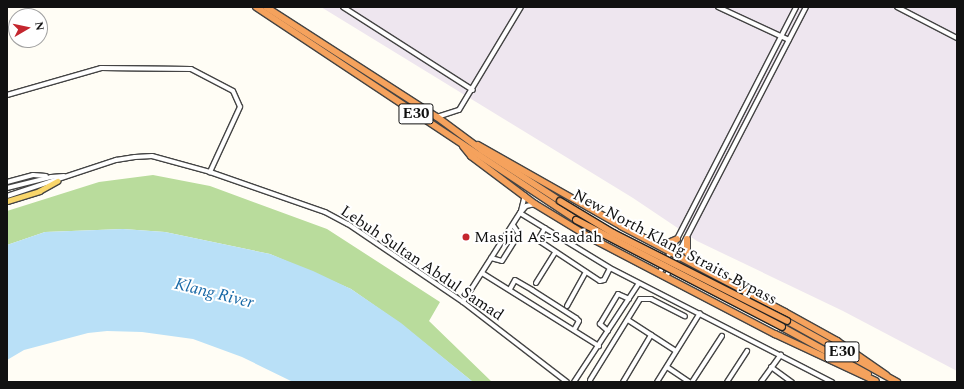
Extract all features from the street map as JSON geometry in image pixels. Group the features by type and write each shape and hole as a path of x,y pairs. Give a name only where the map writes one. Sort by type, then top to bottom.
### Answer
{"highway":[{"name":"New North Klang Straits Bypass","path":"256,7 576,220 782,327 878,381"},
{"name":"New North Klang Straits Bypass","path":"266,7 437,116 478,145 483,151 560,201 613,233 787,322 897,382"},
{"path":"478,145 670,252 837,341 886,375"},
{"path":"463,146 471,156 535,204 592,238 775,334 878,381"},
{"path":"652,242 666,244 677,239"},
{"path":"687,239 687,252 693,263"}],"main road":[{"path":"7,201 33,193 57,181"}],"street":[{"path":"343,7 472,90"},
{"path":"437,116 454,113 472,90 521,7"},
{"path":"718,7 789,40"},
{"path":"659,274 796,7"},
{"path":"666,277 806,7"},
{"path":"897,7 957,38"},
{"path":"7,94 101,68 191,69 233,91 240,107 210,172"},
{"path":"744,108 752,112"},
{"name":"Lebuh Sultan Abdul Samad","path":"7,196 57,181 67,176 116,160 134,157 152,156 210,172 325,212 373,240 463,302 566,382"},
{"path":"7,182 33,175 51,177"},
{"name":"Lebuh Sultan Abdul Samad","path":"7,188 29,181 67,176"},
{"path":"520,213 524,196"},
{"path":"463,302 520,213 526,206 535,204"},
{"path":"520,213 610,268 832,382"},
{"path":"491,258 501,262 511,247 519,234 512,225"},
{"path":"545,228 538,240 600,281 604,280 610,268"},
{"path":"536,283 555,252"},
{"path":"567,306 586,272"},
{"path":"482,273 599,346"},
{"path":"510,290 515,280 532,290 576,318 579,321 574,330"},
{"path":"574,382 639,283"},
{"path":"608,331 600,324 618,294 629,299"},
{"path":"590,380 640,299 645,297 685,316"},
{"path":"657,382 700,313"},
{"path":"628,320 676,351"},
{"path":"623,382 651,335"},
{"path":"692,382 722,336"},
{"path":"727,382 747,351"},
{"path":"761,382 780,354"},
{"path":"667,366 689,382"},
{"path":"771,367 792,382"}],"shaded area":[{"path":"321,7 957,7 957,371 843,311 697,241 633,198"}],"green space":[{"path":"153,175 210,186 327,229 440,302 429,321 492,382 473,382 401,324 351,289 270,254 165,232 123,229 45,232 7,245 7,211 99,182"}],"water":[{"name":"Klang River","path":"123,229 165,232 270,254 313,271 351,289 401,323 473,382 293,382 242,357 193,339 142,332 107,331 88,333 24,350 7,360 7,245 45,232"}],"place":[{"name":"Masjid As-Saadah","path":"466,237"}]}
